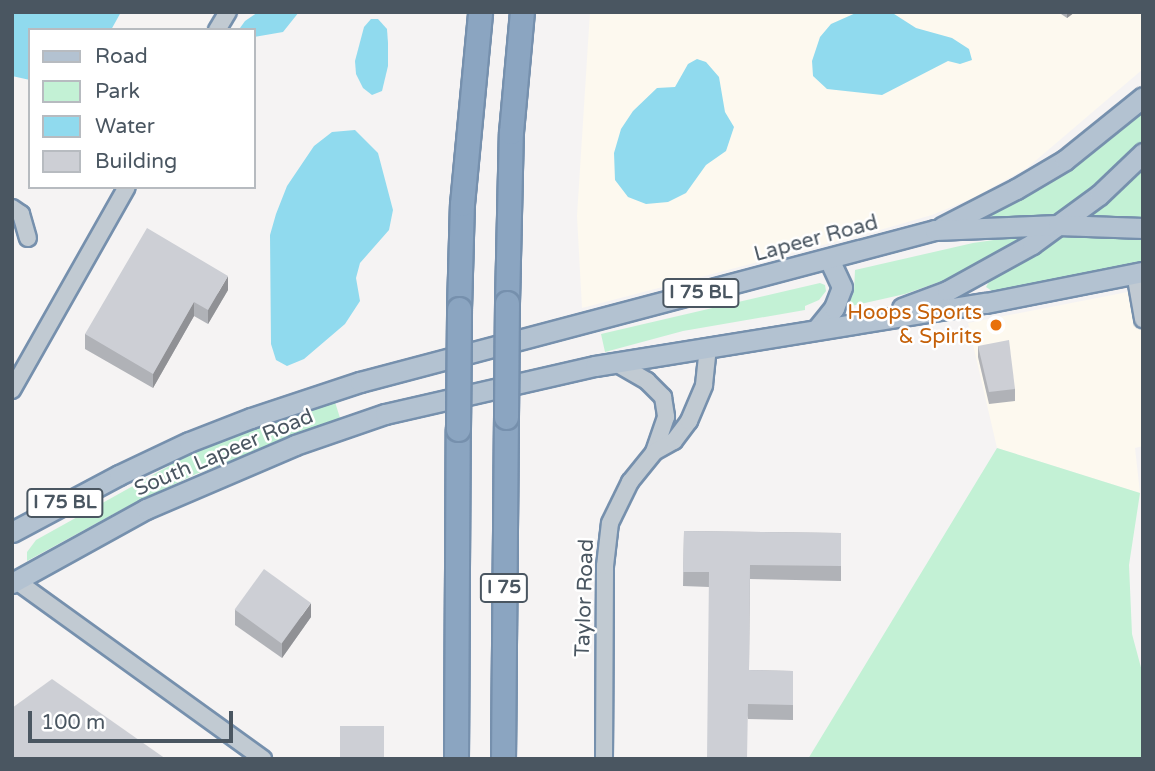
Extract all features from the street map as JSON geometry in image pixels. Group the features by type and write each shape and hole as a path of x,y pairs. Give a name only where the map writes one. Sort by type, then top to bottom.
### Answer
{"highway":[{"name":"I 75","path":"456,759 462,204 480,12"},
{"name":"I 75","path":"503,759 511,132 522,12"}],"main road":[{"path":"935,230 1056,165 1143,97"},
{"path":"871,319 967,281 1015,255 1099,195 1143,153"},
{"name":"Lapeer Road","path":"467,356 935,230 1058,225 1143,228"},
{"path":"817,329 834,308 842,287 830,259"},
{"name":"I 75 BL","path":"616,363 975,304 1139,273"},
{"name":"South Lapeer Road","path":"12,532 130,469 219,429 360,382 467,356"},
{"name":"South Lapeer Road","path":"13,580 146,509 241,467 385,414 466,393 616,363"}],"street":[{"path":"219,28 228,12"},
{"path":"12,390 126,189"},
{"path":"12,208 21,214 28,238"},
{"path":"1139,273 1143,319"},
{"name":"Taylor Road","path":"654,452 674,441 694,412 704,385 708,348"},
{"name":"Taylor Road","path":"604,759 607,538 620,497 654,452 666,416 663,397 647,381 616,363"},
{"path":"13,580 263,759"}],"shaded area":[{"path":"590,12 1143,12 1143,69 1027,168 973,198 932,215 873,232 582,308 577,216"},
{"path":"1143,289 1143,446 1135,448 1140,493 997,448 968,323"}],"green space":[{"path":"1143,110 1143,140 1059,216 994,221 991,213 1070,167"},
{"path":"1143,165 1143,220 1088,217 1087,215"},
{"path":"1065,233 1143,236 1143,265 995,293 986,287 991,278"},
{"path":"1021,236 1024,238 962,274 905,294 847,307 854,291 855,270 973,243"},
{"path":"820,283 825,285 826,291 819,300 805,306 805,310 683,331 605,352 601,334"},
{"path":"335,402 340,418 196,474 132,504 27,561 27,552 36,540 185,457 230,438"},
{"path":"997,448 1140,493 1129,565 1132,634 1143,675 1143,759 808,759"}],"water":[{"path":"12,12 121,12 112,28 28,28 28,80 12,76"},
{"path":"258,12 299,12 283,32 256,37 256,28 240,28"},
{"path":"858,12 891,12 916,28 952,38 969,49 972,60 960,64 948,61 882,95 827,89 813,76 812,61 820,37 831,24"},
{"path":"371,19 378,19 387,29 388,43 388,66 382,91 372,95 363,88 356,74 355,61 364,27"},
{"path":"697,59 706,62 719,77 725,112 734,127 726,151 706,165 686,193 668,202 646,204 628,197 615,180 614,153 621,129 633,111 657,88 675,87 688,64"},
{"path":"355,130 378,153 393,210 389,230 360,263 356,278 360,301 345,324 304,359 287,366 276,360 271,344 270,235 276,214 287,186 314,146 332,132"}],"building":[{"path":"147,228 228,276 208,310 194,302 153,374 85,334"},
{"path":"1009,340 1015,389 989,392 978,346"},
{"path":"684,531 841,533 841,566 750,565 749,670 793,671 793,705 748,704 747,759 707,759 709,572 683,572"},
{"path":"264,569 311,603 282,644 235,609"},
{"path":"52,679 166,759 12,759 12,708"},
{"path":"340,726 384,726 384,759 340,759"}],"place":[{"name":"Hoops Sports & Spirits","path":"996,325"}]}
